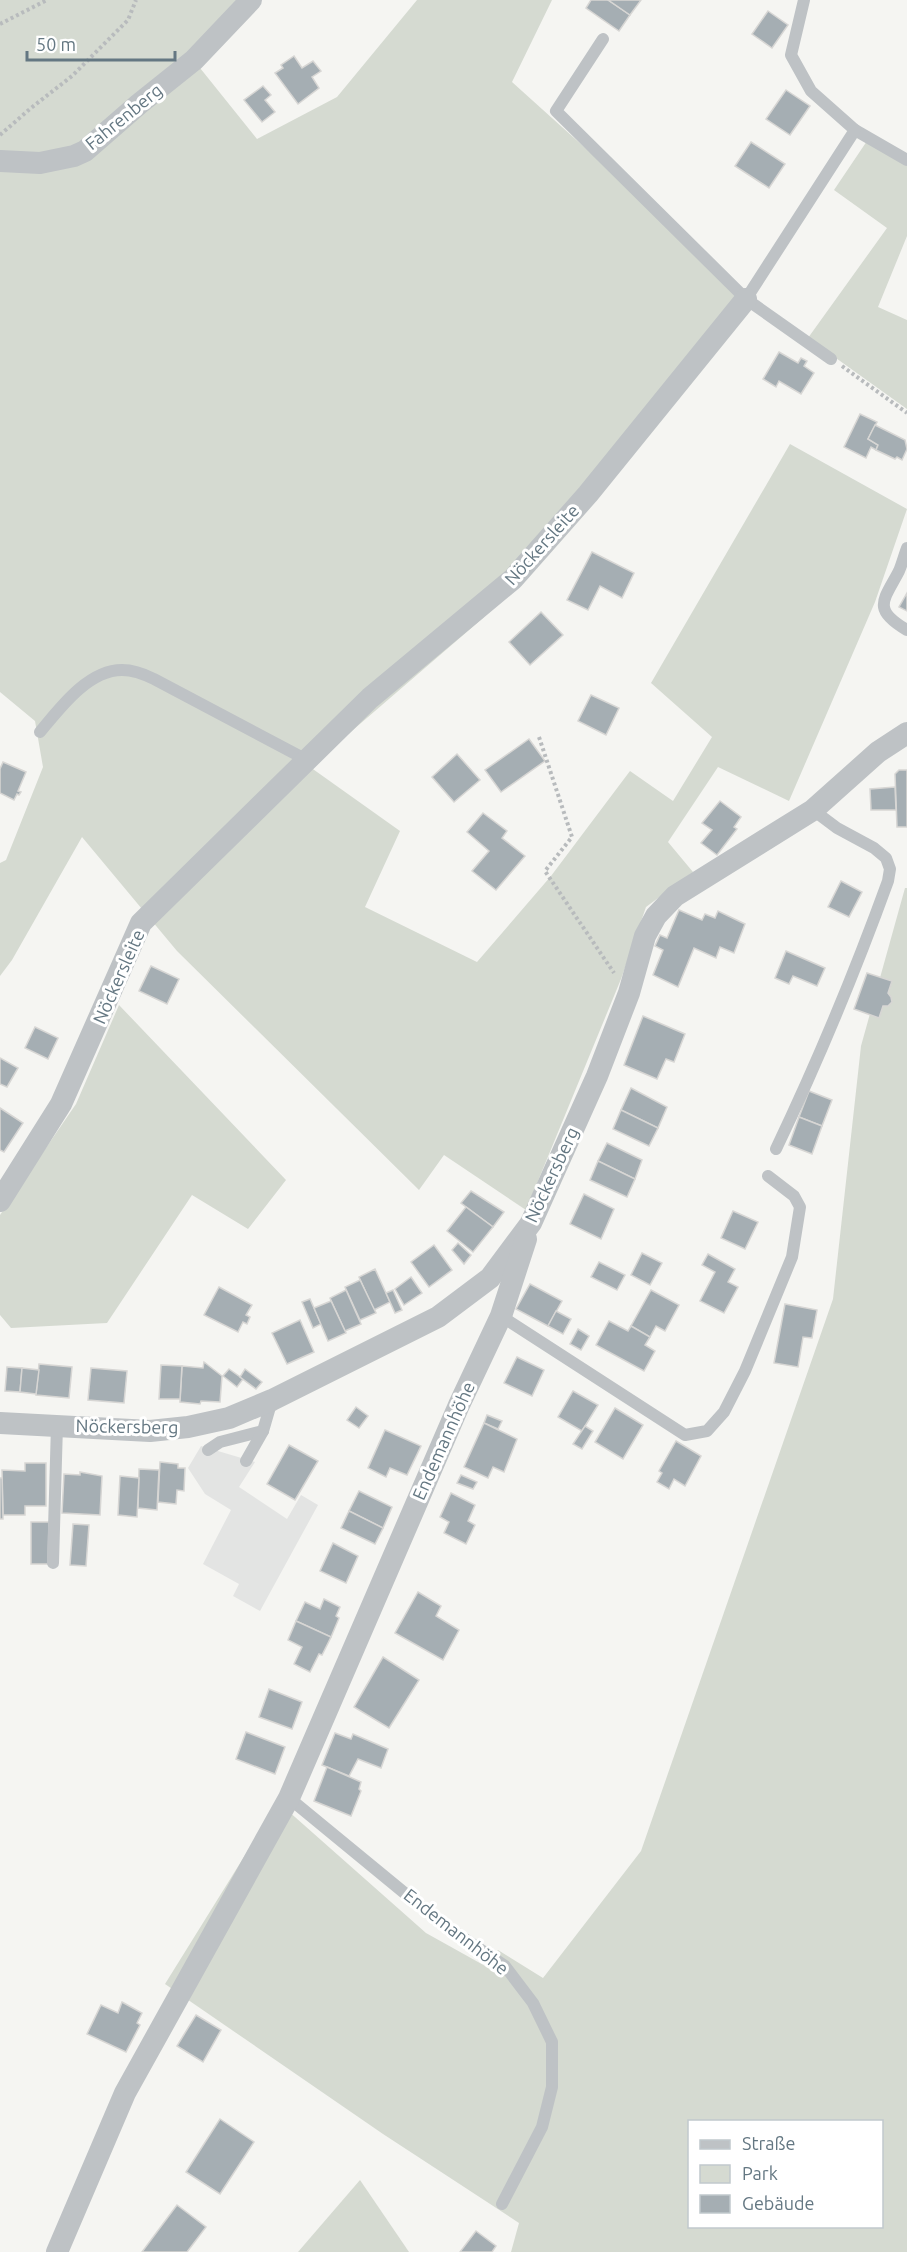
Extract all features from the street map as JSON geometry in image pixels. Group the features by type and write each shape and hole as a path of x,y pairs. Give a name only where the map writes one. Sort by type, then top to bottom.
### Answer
{"street":[{"name":"Fahrenberg","path":"0,161 40,163 63,159 84,151 194,60 251,0"},
{"name":"Nöckersleite","path":"0,1201 61,1104 141,923 370,698 513,579 588,494 746,299"},
{"name":"Nöckersberg","path":"0,1423 150,1431 188,1427 229,1418 272,1400 438,1317 490,1278 531,1223 597,1076 629,993 645,936 656,916 675,896 813,810 878,752 907,733"},
{"name":"Endemannhöhe","path":"57,2252 124,2094 290,1798 459,1405 501,1316 531,1223"}],"lane":[{"path":"804,0 792,55 811,91 855,130 907,160"},
{"path":"603,39 556,111 746,299 831,358"},
{"name":"Nöckersleite","path":"746,299 855,130"},
{"path":"907,548 899,571 885,594 885,607 891,620 907,630"},
{"path":"40,732 76,692 106,673 122,670 139,672 154,678 307,760"},
{"path":"776,1149 816,1065 846,994 888,881 890,869 886,858 874,848 837,828 813,810"},
{"path":"501,1316 685,1435 706,1431 724,1412 746,1371 792,1257 800,1208 794,1196 768,1176"},
{"path":"246,1461 263,1431 272,1400"},
{"path":"53,1563 57,1425"},
{"path":"208,1450 220,1442 263,1431"},
{"name":"Endemannhöhe","path":"290,1798 441,1923 505,1966 533,2003 552,2042 552,2088 542,2127 502,2204"}],"path":[{"path":"0,24 47,0"},
{"path":"0,135 72,76 128,20 136,0"},
{"path":"831,358 907,413"},
{"path":"539,737 572,837 545,871 629,993"}],"shaded area":[{"path":"201,1446 255,1462 239,1487 287,1519 301,1495 318,1505 260,1611 233,1596 239,1584 203,1564 231,1510 205,1494 188,1468"}],"green space":[{"path":"0,0 247,0 83,149 0,159"},
{"path":"417,0 552,0 512,82 745,292 483,618 310,767 400,831 365,907 477,962 551,876 630,771 673,801 712,737 651,683 790,444 907,509 875,602 789,801 718,767 668,842 693,872 646,907 621,979 526,1210 444,1155 419,1190 177,951 82,837 12,960 0,976 0,863 6,860 43,767 35,721 0,692 0,164 62,162 196,63 257,139 337,97"},
{"path":"867,141 907,166 907,236 878,307 907,320 907,409 808,338 887,228 834,190"},
{"path":"905,888 907,888 907,2252 511,2252 519,2223 383,2134 165,1984 278,1802 426,1933 487,1967 498,1950 543,1978 641,1851 833,1299 861,1046"},
{"path":"119,1005 286,1180 248,1229 192,1195 107,1323 11,1328 0,1315 0,1215 76,1104"},
{"path":"360,2180 409,2252 298,2252"}],"building":[{"path":"591,0 608,0 630,15 619,31 586,8"},
{"path":"608,0 641,0 630,15"},
{"path":"768,11 788,25 772,48 752,34"},
{"path":"294,56 302,68 313,61 321,71 312,77 319,88 298,104 275,73 283,68 281,65"},
{"path":"263,86 271,95 265,100 275,112 262,122 244,100"},
{"path":"786,90 810,106 790,135 766,119"},
{"path":"751,142 785,164 769,188 735,166"},
{"path":"779,352 798,363 801,358 807,361 804,366 814,373 801,394 779,381 776,387 763,379"},
{"path":"860,414 877,422 868,439 878,445 876,450 871,447 866,458 844,447"},
{"path":"875,425 905,440 907,449 902,460 876,450 878,445 868,439"},
{"path":"592,552 634,573 622,598 600,586 588,610 567,600"},
{"path":"907,593 907,611 899,607"},
{"path":"541,612 563,635 530,665 509,642"},
{"path":"591,695 619,708 606,735 578,721"},
{"path":"529,739 545,761 501,792 485,770"},
{"path":"457,754 480,780 454,802 432,777"},
{"path":"3,762 26,772 18,791 21,792 14,800 0,793 0,769"},
{"path":"899,770 907,770 907,827 897,827 895,774"},
{"path":"895,787 896,810 871,810 870,789"},
{"path":"720,801 741,817 734,827 737,829 717,855 701,843 712,830 702,823"},
{"path":"483,813 507,831 502,838 525,856 496,890 472,871 489,851 467,832"},
{"path":"841,881 862,892 849,917 828,907"},
{"path":"679,910 702,920 705,914 715,918 718,911 745,924 734,953 720,947 716,958 694,948 678,987 653,975 663,950 655,946 660,935 667,938"},
{"path":"786,951 825,968 817,986 793,976 789,984 775,978"},
{"path":"151,966 179,979 167,1004 139,991"},
{"path":"867,973 892,981 888,993 892,1002 888,1006 883,1006 879,1018 854,1009"},
{"path":"643,1016 685,1034 674,1062 666,1059 657,1079 624,1065"},
{"path":"35,1027 58,1038 48,1059 25,1048"},
{"path":"0,1058 18,1068 7,1087 0,1084"},
{"path":"631,1088 667,1107 658,1128 621,1110"},
{"path":"809,1091 832,1100 822,1126 799,1117"},
{"path":"0,1108 23,1123 4,1152 0,1150"},
{"path":"621,1110 658,1128 649,1146 613,1129"},
{"path":"799,1117 822,1126 812,1154 789,1145"},
{"path":"607,1143 642,1160 635,1179 598,1161"},
{"path":"598,1161 635,1179 627,1197 590,1180"},
{"path":"471,1191 504,1212 493,1227 461,1203"},
{"path":"584,1194 614,1209 601,1239 570,1224"},
{"path":"466,1207 493,1227 473,1252 447,1231"},
{"path":"733,1211 758,1222 745,1249 721,1238"},
{"path":"458,1243 471,1255 464,1264 452,1250"},
{"path":"434,1245 452,1270 429,1287 411,1262"},
{"path":"642,1253 662,1263 650,1285 631,1275"},
{"path":"708,1254 735,1269 728,1282 738,1287 724,1313 700,1301 715,1272 702,1265"},
{"path":"599,1262 625,1275 617,1290 591,1277"},
{"path":"375,1269 390,1302 374,1310 359,1277"},
{"path":"411,1277 422,1293 404,1305 395,1289"},
{"path":"360,1280 376,1313 360,1320 345,1287"},
{"path":"530,1284 562,1301 548,1326 516,1309"},
{"path":"219,1287 252,1305 246,1315 250,1317 247,1324 243,1322 238,1332 204,1315"},
{"path":"346,1290 361,1324 345,1331 330,1298"},
{"path":"393,1290 402,1310 395,1313 386,1293"},
{"path":"651,1290 679,1305 665,1331 656,1326 650,1337 631,1326"},
{"path":"310,1299 321,1324 313,1328 302,1302"},
{"path":"331,1301 346,1333 328,1341 314,1308"},
{"path":"785,1304 817,1310 812,1338 803,1337 798,1367 774,1363"},
{"path":"556,1311 571,1319 563,1334 548,1326"},
{"path":"300,1320 314,1352 287,1364 272,1333"},
{"path":"609,1321 628,1331 631,1326 650,1337 645,1345 655,1351 644,1371 596,1345"},
{"path":"578,1329 589,1336 581,1350 570,1344"},
{"path":"517,1357 544,1370 532,1396 504,1383"},
{"path":"204,1362 222,1376 220,1402 201,1401 200,1404 180,1402 182,1366 203,1368"},
{"path":"39,1364 72,1367 69,1398 36,1395"},
{"path":"161,1365 182,1366 180,1399 159,1399"},
{"path":"7,1367 22,1368 20,1392 5,1391"},
{"path":"22,1368 39,1370 36,1394 20,1392"},
{"path":"91,1368 127,1371 124,1403 88,1400"},
{"path":"229,1369 243,1379 237,1387 223,1376"},
{"path":"245,1369 262,1382 256,1389 240,1377"},
{"path":"573,1391 598,1405 582,1431 558,1417"},
{"path":"356,1407 368,1416 359,1428 347,1420"},
{"path":"615,1408 643,1425 623,1459 595,1442"},
{"path":"487,1415 502,1421 498,1429 484,1423"},
{"path":"484,1423 517,1439 504,1472 493,1467 488,1478 464,1467"},
{"path":"585,1426 593,1431 582,1449 573,1444"},
{"path":"385,1430 421,1446 407,1475 390,1468 386,1477 368,1468"},
{"path":"676,1441 701,1456 685,1486 674,1479 669,1489 657,1482 662,1473 659,1471"},
{"path":"289,1445 318,1461 295,1500 267,1484"},
{"path":"160,1462 178,1464 178,1468 185,1468 184,1491 177,1490 176,1504 158,1502"},
{"path":"25,1463 46,1463 46,1506 25,1506 25,1515 3,1515 2,1470 25,1471"},
{"path":"139,1469 159,1470 157,1510 138,1508"},
{"path":"80,1472 102,1476 100,1515 62,1513 64,1474 80,1475"},
{"path":"461,1475 477,1482 473,1489 457,1483"},
{"path":"120,1476 139,1478 137,1517 118,1515"},
{"path":"0,1478 2,1478 3,1519 0,1519"},
{"path":"359,1491 392,1507 383,1528 349,1511"},
{"path":"451,1493 475,1505 468,1521 475,1525 466,1544 444,1533 449,1522 440,1517"},
{"path":"349,1511 383,1528 375,1544 341,1528"},
{"path":"31,1522 49,1522 48,1564 31,1564"},
{"path":"73,1524 89,1525 86,1566 70,1565"},
{"path":"333,1543 358,1556 346,1583 320,1571"},
{"path":"418,1592 441,1606 436,1616 459,1630 443,1660 395,1633"},
{"path":"324,1599 340,1607 336,1616 339,1618 331,1637 296,1621 305,1602 320,1609"},
{"path":"296,1621 331,1637 310,1672 294,1664 302,1647 288,1640"},
{"path":"383,1657 419,1680 389,1728 354,1707"},
{"path":"269,1689 302,1702 292,1729 259,1717"},
{"path":"246,1732 285,1747 275,1774 236,1759"},
{"path":"335,1733 351,1739 353,1734 388,1749 381,1768 358,1759 349,1776 322,1765"},
{"path":"327,1767 361,1782 359,1789 361,1791 351,1816 314,1801"},
{"path":"122,2002 142,2013 137,2023 140,2025 126,2052 87,2034 101,2005 118,2013"},
{"path":"196,2015 221,2030 203,2062 177,2046"},
{"path":"220,2119 254,2142 220,2194 186,2172"},
{"path":"177,2205 206,2227 187,2252 142,2252"},
{"path":"476,2231 496,2246 492,2252 460,2252"}]}
